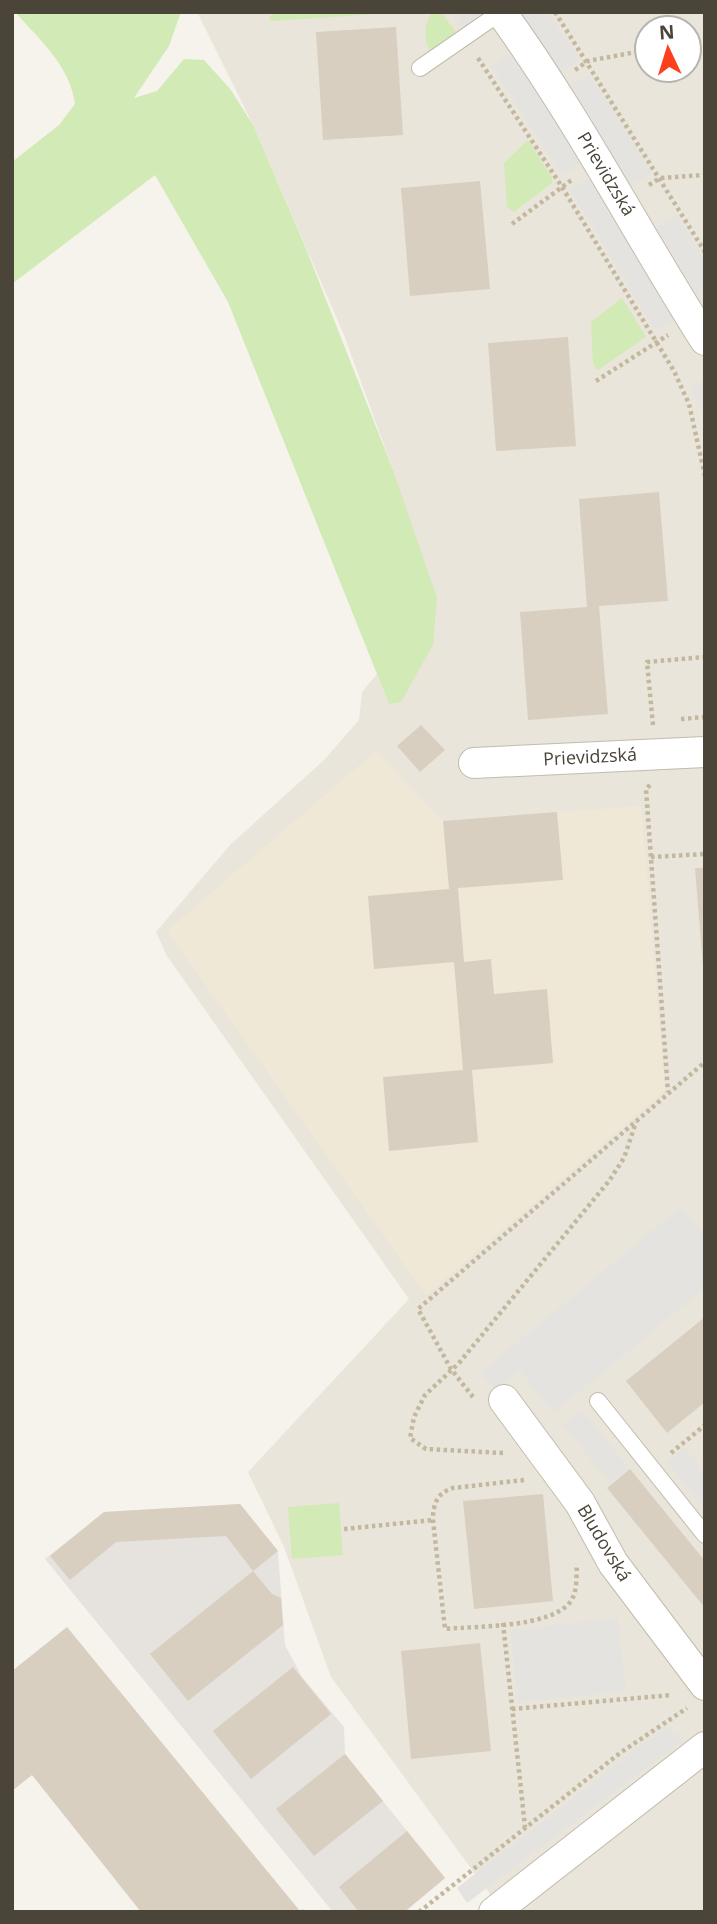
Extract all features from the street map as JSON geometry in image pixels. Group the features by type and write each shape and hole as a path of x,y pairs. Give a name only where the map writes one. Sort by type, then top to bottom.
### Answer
{"street":[{"name":"Prievidzská","path":"501,12 599,160 698,330"},
{"name":"Prievidzská","path":"474,763 705,752"},
{"name":"Bludovská","path":"491,1402 580,1503 613,1563 699,1694"},
{"path":"494,1912 705,1747"}],"lane":[{"path":"420,68 501,12"},
{"path":"598,1401 705,1535"}],"path":[{"path":"555,12 705,251"},
{"path":"463,37 562,187 674,371 689,404 705,476"},
{"path":"552,86 588,61 633,53"},
{"path":"512,224 599,160"},
{"path":"623,202 660,178 705,175"},
{"path":"596,381 656,343 698,330"},
{"path":"668,1093 646,789 652,782 659,782 647,662 705,657"},
{"path":"651,857 705,853"},
{"path":"491,1402 451,1369 418,1309 705,1062"},
{"path":"507,1454 426,1449 410,1438 414,1417 425,1395 451,1369 608,1181 624,1158 636,1121"},
{"path":"652,1469 705,1425"},
{"path":"527,1480 443,1491 433,1508 445,1629 545,1618 564,1608 576,1590 577,1551"},
{"path":"344,1529 433,1520"},
{"path":"503,1623 525,1828"},
{"path":"419,1912 699,1694"},
{"path":"512,1709 675,1695"}],"shaded area":[{"path":"197,12 705,12 705,1912 503,1912 331,1677 284,1547 248,1472 409,1299 167,956 156,932 230,845 324,760 359,720 362,692 377,674 389,704 393,470 344,335 253,125"},
{"path":"451,12 482,12 483,13 463,28"},
{"path":"517,12 547,12 580,59 559,74"},
{"path":"512,53 583,162 562,176 491,66"},
{"path":"590,74 652,173 631,186 569,86"},
{"path":"591,177 676,319 655,330 570,189"},
{"path":"677,215 705,261 705,308 656,228"},
{"path":"705,379 705,415 689,388"},
{"path":"376,751 443,821 641,806 665,1090 426,1295 167,931"},
{"path":"681,1207 705,1236 705,1288 554,1413 520,1371 495,1390 480,1373"},
{"path":"582,1410 629,1468 610,1483 563,1425"},
{"path":"685,1448 705,1472 705,1510 667,1463"},
{"path":"240,1504 278,1551 285,1645 302,1677 344,1727 345,1754 445,1878 405,1912 333,1912 45,1559 104,1512"},
{"path":"618,1618 626,1691 518,1703 510,1630"},
{"path":"665,1726 683,1740 467,1903 457,1888"}],"green space":[{"path":"15,12 181,12 169,46 134,98 157,91 184,59 204,60 231,90 253,125 305,246 393,470 437,598 433,645 401,702 389,704 228,302 155,175 12,284 12,162 59,125 75,104 72,90 60,66 44,43"},
{"path":"275,12 407,12 271,21 269,18"},
{"path":"433,12 441,12 456,32 432,52 425,32"},
{"path":"528,140 552,178 552,183 514,212 507,207 504,163"},
{"path":"622,298 646,337 598,370 593,364 591,322"},
{"path":"339,1503 343,1555 292,1559 288,1507"}],"building":[{"path":"396,27 403,135 323,140 316,32"},
{"path":"480,181 490,289 410,296 401,188"},
{"path":"568,337 576,446 496,451 488,343"},
{"path":"659,492 668,601 599,606 608,714 528,720 520,612 587,607 579,499"},
{"path":"421,725 445,750 420,772 397,746"},
{"path":"557,812 563,880 458,888 464,962 491,959 494,994 547,989 553,1063 472,1070 478,1142 389,1151 383,1077 463,1070 454,962 374,969 368,896 449,889 443,821"},
{"path":"695,868 705,868 705,967 703,967"},
{"path":"705,1317 705,1402 667,1433 626,1381"},
{"path":"630,1469 705,1561 705,1608 607,1488"},
{"path":"543,1494 553,1601 474,1609 463,1501"},
{"path":"240,1504 278,1551 253,1571 226,1536 116,1542 70,1580 50,1556 104,1512"},
{"path":"253,1571 272,1594 281,1598 283,1625 188,1701 150,1654"},
{"path":"67,1627 300,1911 303,1909 305,1912 141,1912 32,1775 12,1791 12,1671"},
{"path":"480,1643 491,1751 411,1759 401,1651"},
{"path":"293,1667 331,1714 251,1779 213,1731"},
{"path":"345,1754 383,1801 314,1856 276,1809"},
{"path":"407,1831 445,1878 404,1912 359,1912 339,1887"}]}
